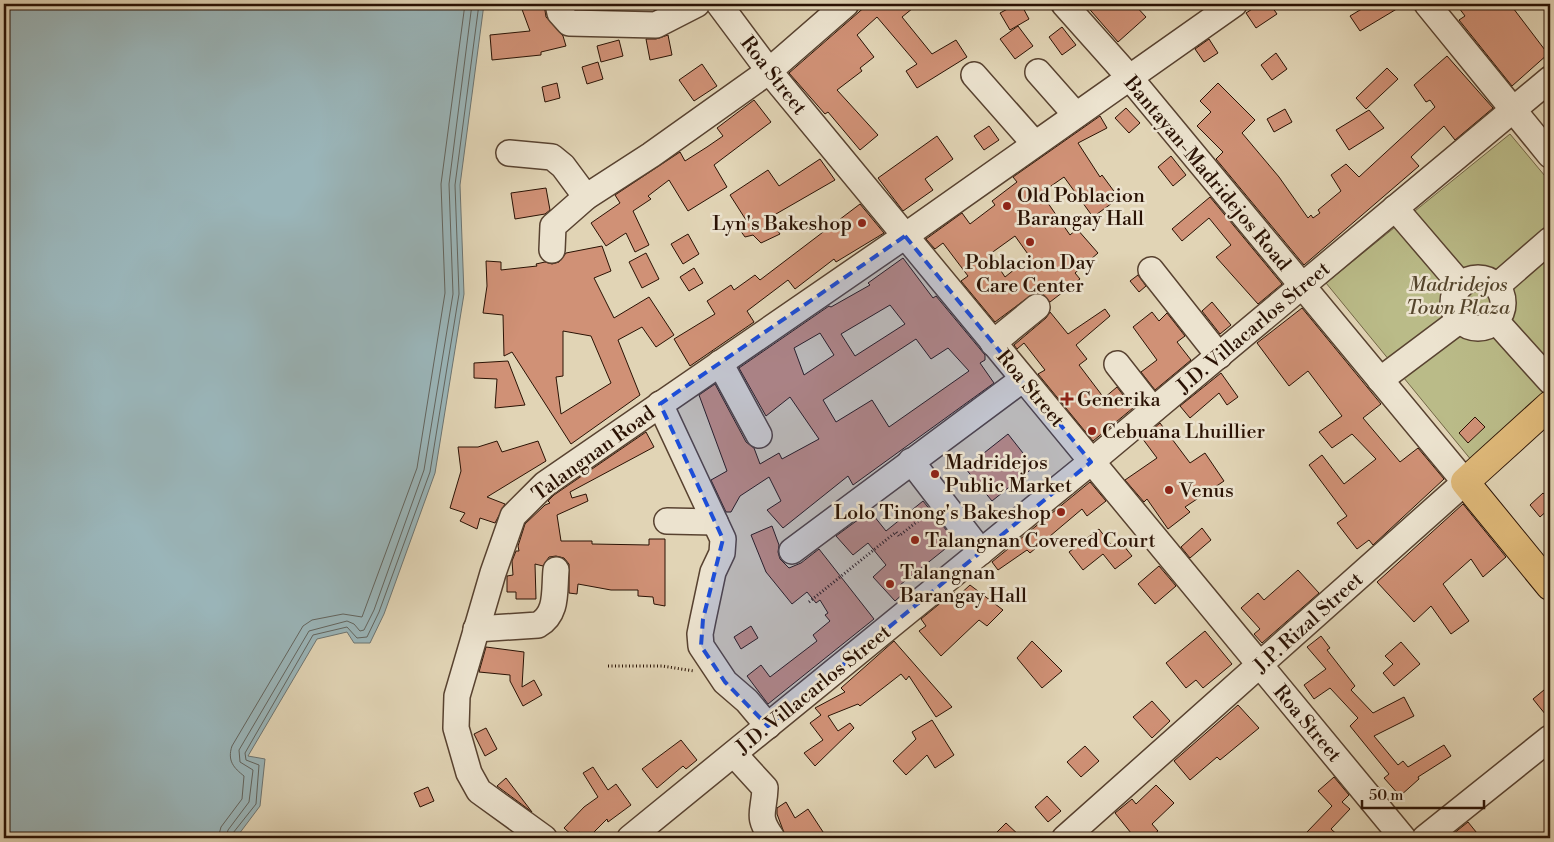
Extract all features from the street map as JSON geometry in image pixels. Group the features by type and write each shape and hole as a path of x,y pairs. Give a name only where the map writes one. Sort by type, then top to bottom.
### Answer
{"main road":[{"name":"J.P. Rizal Street","path":"1464,482 1550,405"},
{"path":"1464,482 1550,586"}],"street":[{"path":"558,4 560,13 569,23 656,25 697,4"},
{"name":"Roa Street","path":"720,4 769,71 1403,838"},
{"path":"552,250 554,226 586,197 651,155 769,71 846,4"},
{"name":"Bantayan-Madridejos Road","path":"1064,4 1130,78 1464,482"},
{"name":"Talangnan Road","path":"544,838 479,790 469,773 456,728 458,696 476,629 513,516 545,484 905,236 1234,4"},
{"path":"1427,4 1550,155"},
{"path":"1038,72 1076,115"},
{"path":"974,75 1036,144"},
{"name":"J.D. Villacarlos Street","path":"630,838 1092,462 1550,79"},
{"path":"509,153 552,156 563,166 586,197"},
{"path":"1395,208 1461,285"},
{"path":"1497,286 1550,240"},
{"path":"1151,270 1219,356"},
{"path":"1475,278 1491,281 1497,286 1504,300 1501,315 1496,321 1482,328 1474,328 1460,320 1453,306 1456,291 1461,285 1475,278"},
{"path":"993,343 1037,307"},
{"path":"1380,380 1460,320"},
{"path":"1496,321 1550,381"},
{"path":"720,363 758,435"},
{"path":"1117,364 1153,410"},
{"path":"792,551 1023,379"},
{"path":"660,404 723,539 722,553 713,572 700,634 701,646 721,676 747,701 768,726"},
{"path":"911,461 981,552"},
{"name":"J.P. Rizal Street","path":"1064,838 1260,666 1464,482"},
{"path":"667,521 715,522"},
{"path":"476,629 538,626 544,622 552,613 556,570"},
{"path":"1425,838 1550,738"},
{"path":"734,754 765,788 765,803 761,813 762,824 772,838"}],"path":[{"path":"809,602 896,532 899,536 943,502"},
{"path":"608,666 662,666 721,676"}],"highlighted area":[{"path":"905,236 1091,462 768,726 725,682 701,646 703,619 723,539 660,404"}],"green space":[{"name":"Madridejos Town Plaza","path":"1510,134 1550,182 1550,392 1472,461 1326,283"}],"water":[{"path":"4,4 484,4 460,185 464,294 435,473 384,614 370,643 354,643 347,632 317,639 248,756 265,759 260,806 236,838 4,838"}],"building":[{"path":"520,4 544,4 546,17 563,36 566,46 541,52 541,55 492,60 490,35 530,31"},
{"path":"866,4 918,4 902,17 932,54 956,40 967,57 917,88 906,71 917,64 877,17 857,35 874,57 860,68 862,71 837,90 878,135 860,150 828,112 825,114 789,73"},
{"path":"1017,4 1021,4 1029,19 1010,30 1000,13"},
{"path":"1085,4 1134,4 1146,17 1118,42"},
{"path":"1260,4 1270,4 1277,14 1256,28 1246,13"},
{"path":"1370,4 1405,4 1360,31 1350,16"},
{"path":"1456,4 1510,4 1548,54 1512,86 1459,20 1465,16"},
{"path":"1018,26 1033,46 1015,59 1000,39"},
{"path":"1062,27 1076,45 1062,55 1049,37"},
{"path":"668,35 672,55 650,60 646,39 656,39"},
{"path":"1209,39 1218,53 1204,62 1195,49"},
{"path":"619,40 623,56 601,62 597,46"},
{"path":"1276,53 1287,69 1272,80 1261,65"},
{"path":"1447,56 1493,108 1455,140 1444,126 1411,157 1419,166 1304,265 1216,159 1223,152 1197,126 1211,112 1200,101 1218,83 1255,120 1242,133 1279,177 1308,218 1311,215 1313,218 1320,213 1318,210 1341,191 1331,175 1346,164 1359,177 1435,107 1430,100 1426,102 1414,85"},
{"path":"598,62 603,79 587,84 582,67"},
{"path":"702,64 717,86 694,101 679,80"},
{"path":"1387,68 1398,79 1366,109 1356,98"},
{"path":"557,83 560,98 545,102 542,87"},
{"path":"754,100 771,122 714,165 727,187 688,211 669,180 648,196 651,199 633,211 649,245 635,252 626,233 606,246 591,223 620,203 615,195 680,152 685,161 707,147 723,136 717,128"},
{"path":"1126,108 1140,123 1129,133 1115,118"},
{"path":"1285,109 1292,122 1274,132 1267,119"},
{"path":"1369,110 1384,128 1349,150 1336,130"},
{"path":"1100,116 1107,128 1078,143 1100,177 1102,175 1119,198 1093,217 1064,177 1041,193 1070,235 1077,229 1098,253 1075,273 1080,279 1050,302 1043,294 1034,293 995,322 961,281 968,276 943,243 935,249 926,239 962,213 970,224 995,205 992,201 1017,182 1013,177","holes":["1015,236 1030,257 1005,277 990,254"]},
{"path":"989,126 999,140 984,150 974,136"},
{"path":"937,136 953,159 925,179 933,190 903,211 878,178"},
{"path":"1171,156 1186,175 1173,186 1158,167"},
{"path":"820,159 835,180 769,218 780,234 761,243 753,235 745,237 737,226 746,220 730,195 768,170 779,186"},
{"path":"546,188 550,210 545,214 515,219 511,193"},
{"path":"1210,197 1282,284 1258,304 1216,257 1231,245 1209,218 1182,241 1172,229"},
{"path":"860,204 884,233 836,262 834,259 795,289 788,280 747,311 754,322 690,366 674,339 715,314 707,301 731,285 734,290 755,275 760,280"},
{"path":"688,234 699,254 683,264 671,244"},
{"path":"602,246 611,271 594,278 614,318 649,297 674,335 656,347 642,327 618,340 640,395 571,444 512,352 504,356 503,315 483,313 487,286 486,261 501,262 501,270 537,266 536,264 545,262 552,264 559,262 566,253","holes":["563,331 591,336 611,383 561,414 556,377 563,376"]},
{"path":"646,253 659,279 642,288 629,262"},
{"path":"903,258 933,298 936,296 985,355 985,360 980,363 994,383 853,485 848,476 783,528 767,510 781,501 769,477 740,496 731,512 726,512 711,480 727,471 699,395 715,384 746,442 754,448 760,464 779,453 782,459 819,439 790,397 766,416 739,368 829,306 831,307 870,285 868,283","holes":["890,305 905,324 855,356 841,334","820,333 834,355 804,375 794,348","916,339 931,359 948,348 969,371 889,427 872,400 836,422 823,400"]},
{"path":"694,268 703,283 689,291 680,277"},
{"path":"1138,275 1146,286 1139,292 1130,281"},
{"path":"1212,302 1231,325 1220,334 1202,311"},
{"path":"1302,308 1381,404 1363,418 1400,462 1418,448 1444,479 1373,545 1369,540 1357,549 1337,523 1347,516 1309,465 1322,455 1344,484 1376,459 1352,434 1332,448 1319,432 1342,416 1308,371 1289,386 1257,343"},
{"path":"1105,309 1110,316 1076,345 1087,359 1079,365 1104,398 1117,387 1133,408 1093,441 1038,374 1045,370 1024,343 1017,349 1014,345 1046,318 1050,312 1068,334"},
{"path":"1152,312 1159,321 1167,313 1185,336 1177,342 1191,360 1155,390 1141,372 1157,360 1133,327"},
{"path":"508,361 525,405 495,408 497,379 474,378 474,363"},
{"path":"1221,373 1238,397 1227,405 1219,393 1190,418 1180,406"},
{"path":"1475,417 1485,427 1468,443 1459,433"},
{"name":"Venus","path":"1160,423 1190,463 1205,453 1224,481 1185,507 1190,512 1168,529 1147,499 1144,502 1125,480 1157,458 1142,438"},
{"path":"646,432 654,447 570,492 572,498 586,494 588,501 557,515 561,541 592,541 592,544 649,545 649,539 665,539 665,606 654,604 653,597 638,596 638,590 611,590 578,584 577,594 569,593 569,564 564,558 556,556 549,557 543,566 535,564 536,599 516,599 516,592 507,592 507,576 513,575 512,561 516,551 519,551 518,546 525,524 545,505 550,503 548,501 554,495"},
{"path":"1008,434 1034,467 992,501 965,468"},
{"path":"497,441 502,452 538,441 546,461 487,497 505,504 495,523 480,518 477,529 460,521 465,513 450,508 461,471 458,447 478,447"},
{"path":"1090,482 1106,501 1087,516 1082,509 1030,553 1027,550 998,570 992,562"},
{"path":"1543,493 1550,500 1550,508 1540,517 1530,505"},
{"name":"Talangnan Covered Court","path":"923,501 955,541 900,585 906,591 895,601 873,577 886,565 868,543 853,555 836,536 870,511 886,531"},
{"path":"1463,504 1506,557 1483,577 1471,559 1443,584 1469,621 1451,634 1431,606 1414,622 1377,582"},
{"path":"772,526 779,545 780,559 789,568 801,563 819,549 874,619 768,704 747,676 761,665 770,677 817,641 813,635 830,621 825,615 828,613 820,600 816,603 807,592 792,604 766,572 751,535"},
{"path":"1202,528 1211,540 1190,558 1181,547"},
{"path":"1099,529 1112,546 1119,540 1132,556 1115,569 1103,554 1083,570 1069,552"},
{"path":"1159,566 1176,586 1155,604 1138,584"},
{"path":"1298,570 1319,593 1262,643 1254,634 1260,629 1241,608 1258,593 1264,600"},
{"path":"970,585 1003,610 987,626 979,620 941,656 919,631 926,626 921,619 954,592 957,597"},
{"path":"751,626 758,638 741,649 734,637"},
{"path":"1205,631 1232,664 1203,688 1196,680 1186,688 1166,663"},
{"path":"1321,636 1330,648 1327,650 1355,686 1351,690 1373,713 1404,697 1414,716 1374,736 1398,765 1403,761 1408,767 1444,745 1451,756 1418,777 1419,779 1400,796 1384,778 1389,774 1350,726 1358,718 1330,688 1314,699 1304,685 1326,669 1307,647"},
{"path":"894,641 952,707 936,717 909,676 906,680 901,674 860,706 858,704 828,716 838,731 850,723 854,728 815,766 804,753 823,740 810,723 821,715 815,708 845,692 841,688"},
{"path":"1032,641 1062,671 1042,688 1017,658"},
{"path":"1401,642 1420,664 1394,686 1383,673 1393,664 1385,656"},
{"path":"486,647 524,652 522,687 534,680 542,695 523,706 510,681 510,675 479,672"},
{"path":"1550,685 1550,720 1533,699"},
{"path":"1152,701 1170,721 1152,738 1133,717"},
{"path":"1238,705 1259,728 1220,760 1217,757 1190,780 1174,761"},
{"path":"932,720 954,755 935,768 927,755 906,775 893,761 916,739 912,732"},
{"path":"486,728 497,749 485,756 474,734"},
{"path":"681,740 697,760 686,769 683,766 657,788 642,769"},
{"path":"1085,746 1099,761 1081,777 1067,762"},
{"path":"593,767 608,790 616,784 631,805 608,822 607,819 588,838 579,832 574,837 564,828 584,807 598,797 583,773"},
{"path":"1334,777 1349,795 1342,802 1350,809 1331,829 1341,838 1313,838 1307,832 1332,806 1318,791"},
{"path":"506,778 532,812 497,786"},
{"path":"1156,785 1174,803 1152,824 1158,831 1149,838 1135,838 1115,813 1132,799 1136,804"},
{"path":"428,787 434,801 420,807 414,793"},
{"path":"1047,796 1061,811 1048,822 1035,807"},
{"path":"786,802 795,818 808,809 827,838 786,838 777,814 777,808"},
{"path":"1468,822 1481,838 1448,838"},
{"path":"1006,823 1022,838 991,838"}],"place":[{"name":"Old Poblacion Barangay Hall","path":"1007,206"},
{"name":"Lyn's Bakeshop","path":"862,223"},
{"name":"Poblacion Day Care Center","path":"1030,242"},
{"name":"Generika","path":"1067,399"},
{"name":"Cebuana Lhuillier","path":"1092,431"},
{"name":"Madridejos Public Market","path":"935,474"},
{"name":"Venus","path":"1169,490"},
{"name":"Lolo Tinong's Bakeshop","path":"1061,512"},
{"name":"Talangnan Covered Court","path":"915,540"},
{"name":"Talangnan Barangay Hall","path":"890,584"}]}
